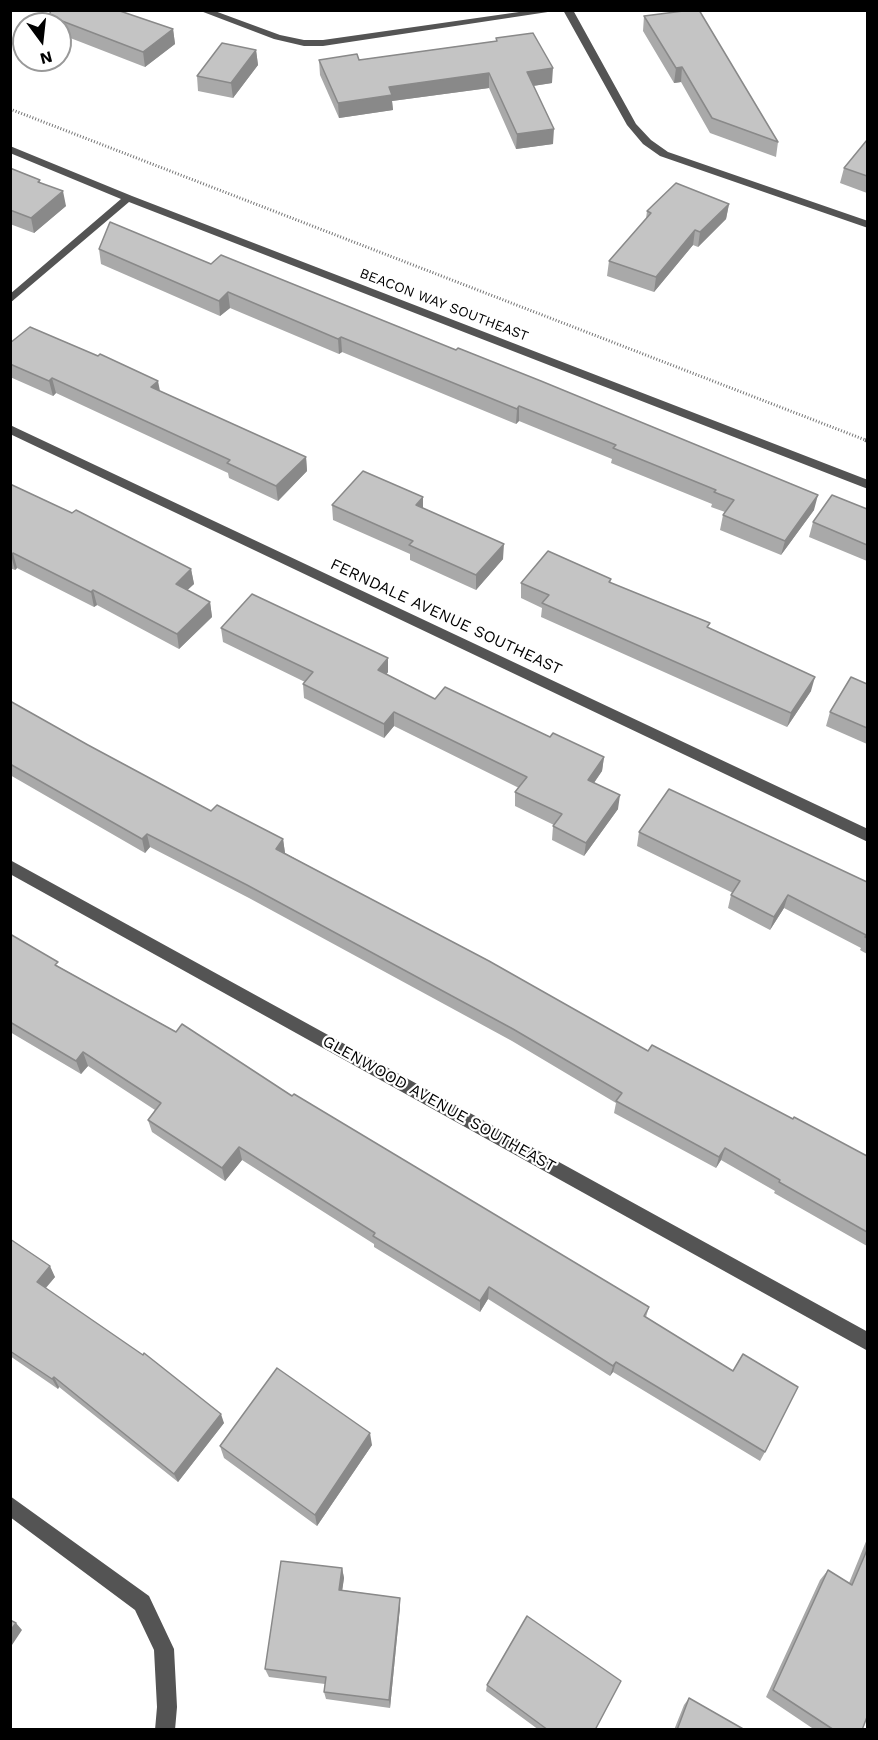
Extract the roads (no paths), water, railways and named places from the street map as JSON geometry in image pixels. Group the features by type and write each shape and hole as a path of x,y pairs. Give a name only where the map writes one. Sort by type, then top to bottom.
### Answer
{"street":[{"path":"202,10 277,37 304,43 323,43 557,10"},
{"path":"568,10 632,124 647,142 664,154 867,225"},
{"name":"BEACON WAY SOUTHEAST","path":"10,149 128,198 867,485"},
{"path":"10,300 128,198"},
{"name":"FERNDALE AVENUE SOUTHEAST","path":"10,429 867,836"},
{"name":"GLENWOOD AVENUE SOUTHEAST","path":"10,866 867,1342"},
{"path":"10,1505 142,1603 164,1648 167,1707 165,1730"}]}
